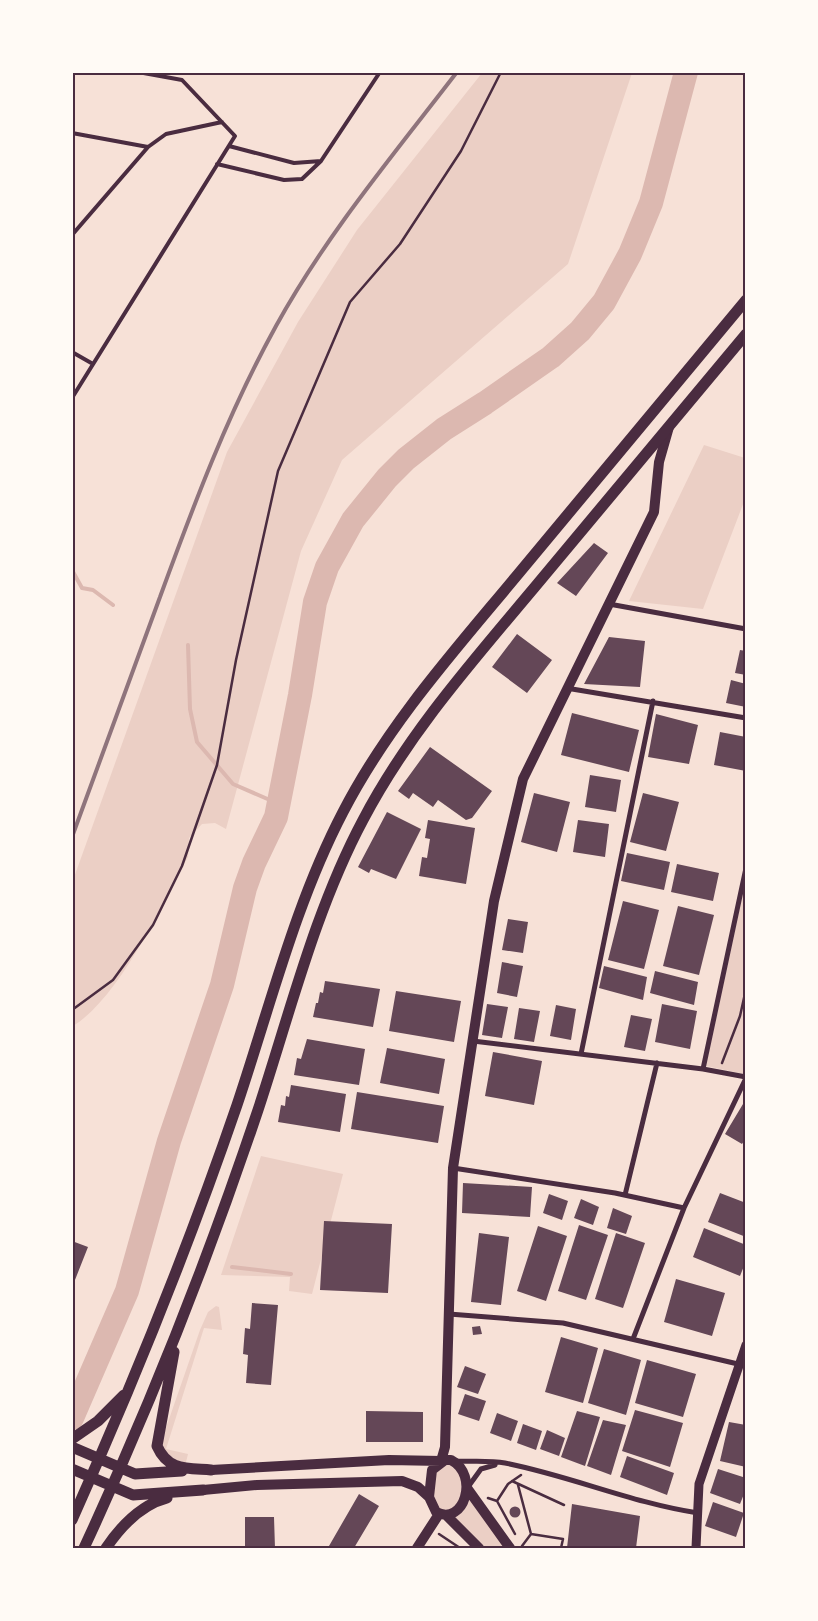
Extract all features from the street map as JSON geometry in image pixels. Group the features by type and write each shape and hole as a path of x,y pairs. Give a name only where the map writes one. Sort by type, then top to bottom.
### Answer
{"main road":[{"path":"72,1520 101,1457 158,1317 236,1107 316,868 342,812 369,764 400,719 453,651 746,300"},
{"path":"84,1548 121,1467 179,1327 256,1114 336,876 387,776 429,717 746,334"},
{"path":"449,1461 445,1447 453,1168 494,902 523,779 654,512 659,462 669,426"},
{"path":"179,1327 157,1446 162,1458 171,1464 211,1470"},
{"path":"72,1439 98,1421 127,1392"},
{"path":"72,1447 101,1457 135,1474 389,1460 449,1461 463,1471 467,1488 466,1495 460,1507 440,1513 418,1548"},
{"path":"429,1497 430,1475 449,1461"},
{"path":"72,1469 132,1495 257,1485 402,1481 418,1487 429,1497 440,1513 479,1548"},
{"path":"467,1488 510,1548"},
{"path":"106,1548 122,1527 144,1508 162,1500 203,1490"}],"street":[{"path":"609,604 746,629"},
{"path":"566,688 746,718"},
{"path":"581,1054 652,701"},
{"path":"703,1069 743,890 746,868"},
{"path":"473,1041 703,1069 746,1077 684,1208 633,1339"},
{"path":"625,1195 657,1063"},
{"path":"453,1168 625,1195 684,1208"},
{"path":"449,1314 563,1323 742,1365"},
{"path":"696,1548 699,1484 742,1365 746,1345"},
{"path":"449,1461 503,1463 571,1479 665,1508 698,1512"},
{"path":"467,1488 481,1469 503,1463"}],"lane":[{"path":"72,398 235,136 182,80 138,72"},
{"path":"217,164 284,180 302,178 321,161 380,72"},
{"path":"72,235 148,147 166,134 222,122"},
{"path":"72,133 148,147"},
{"path":"229,146 294,163 321,161"},
{"path":"72,352 93,364"}],"path":[{"path":"72,1010 113,980 153,926 182,866 217,765 236,660 278,471 350,302 400,244 410,229 461,151 502,72"},
{"path":"718,1072 740,1016 746,989"},
{"path":"497,1501 512,1481 525,1472"},
{"path":"512,1481 564,1505"},
{"path":"518,1485 531,1534"},
{"path":"430,1527 460,1548"},
{"path":"522,1546 531,1534"},
{"path":"531,1534 563,1539 561,1548"}],"shaded area":[{"path":"482,73 632,73 568,264 342,460 301,551 226,829 215,823 202,824 189,838 188,857 138,949 107,994 73,1026 72,883 227,452 298,322 357,230"},
{"path":"704,445 745,458 745,499 703,609 629,601"},
{"path":"743,893 745,893 744,1074 706,1066"},
{"path":"261,1156 343,1174 312,1294 289,1291 290,1277 221,1275"},
{"path":"216,1306 219,1307 222,1330 204,1328 166,1449 188,1454 185,1466 159,1448 200,1330 208,1312"},
{"path":"444,1460 466,1479 511,1548 479,1548 453,1525 436,1505 429,1484 432,1473"}],"building":[{"path":"594,543 608,553 576,596 557,583"},
{"path":"517,634 552,660 527,693 492,667"},
{"path":"609,637 645,641 640,687 584,684"},
{"path":"740,650 746,651 746,675 735,673"},
{"path":"731,680 746,684 746,707 726,703"},
{"path":"572,713 639,730 629,772 561,755"},
{"path":"656,714 698,725 689,764 648,757"},
{"path":"720,732 746,737 746,771 714,765"},
{"path":"430,747 492,791 472,818 466,820 438,800 433,807 413,793 409,799 398,791"},
{"path":"590,775 621,780 616,812 585,807"},
{"path":"534,793 570,802 557,852 521,842"},
{"path":"643,793 679,802 666,851 630,842"},
{"path":"387,812 421,829 396,879 371,869 369,873 358,867"},
{"path":"428,820 475,828 466,884 419,876 422,857 427,858 430,839 425,838"},
{"path":"578,820 609,824 605,857 573,852"},
{"path":"627,853 670,862 664,890 621,881"},
{"path":"677,864 719,873 713,901 671,892"},
{"path":"623,901 659,910 644,969 608,960"},
{"path":"678,906 714,915 699,975 663,966"},
{"path":"508,919 528,922 523,953 502,950"},
{"path":"502,962 523,966 517,997 497,993"},
{"path":"604,966 647,977 643,1000 599,988"},
{"path":"655,971 698,982 694,1005 650,993"},
{"path":"325,981 380,989 373,1027 313,1017 320,992 323,993"},
{"path":"396,991 461,1001 454,1042 389,1031"},
{"path":"487,1004 508,1007 502,1038 482,1035"},
{"path":"662,1004 697,1011 690,1049 655,1042"},
{"path":"556,1005 576,1009 571,1040 550,1036"},
{"path":"519,1008 540,1011 534,1042 514,1039"},
{"path":"631,1015 652,1019 645,1051 624,1047"},
{"path":"307,1039 365,1049 359,1085 294,1075 297,1058 301,1059"},
{"path":"387,1048 445,1059 439,1094 380,1083"},
{"path":"493,1052 542,1061 534,1105 485,1096"},
{"path":"291,1085 346,1094 340,1132 278,1122 281,1105 285,1106 286,1096 289,1097"},
{"path":"357,1092 444,1106 438,1143 351,1129"},
{"path":"746,1099 746,1138 742,1144 725,1134"},
{"path":"463,1183 532,1187 530,1217 462,1213"},
{"path":"720,1193 746,1203 746,1237 708,1222"},
{"path":"549,1194 568,1201 562,1220 543,1213"},
{"path":"581,1199 599,1207 593,1225 574,1218"},
{"path":"613,1208 632,1216 626,1234 607,1228"},
{"path":"324,1221 392,1224 388,1293 320,1290"},
{"path":"579,1225 608,1235 586,1300 558,1291"},
{"path":"538,1226 567,1236 546,1301 517,1291"},
{"path":"704,1228 746,1245 746,1261 740,1276 693,1257"},
{"path":"479,1233 509,1237 501,1305 471,1302"},
{"path":"616,1233 645,1243 623,1308 595,1299"},
{"path":"72,1241 88,1247 73,1285 72,1285"},
{"path":"676,1279 725,1293 712,1336 664,1322"},
{"path":"252,1303 278,1305 271,1385 246,1383 248,1355 243,1354 245,1328 250,1329"},
{"path":"480,1326 482,1334 473,1335 472,1327"},
{"path":"561,1337 598,1348 583,1403 545,1392"},
{"path":"604,1349 641,1360 626,1415 588,1403"},
{"path":"647,1360 696,1374 683,1417 635,1403"},
{"path":"465,1366 486,1374 478,1394 457,1387"},
{"path":"465,1394 486,1401 479,1421 458,1414"},
{"path":"635,1410 683,1423 670,1467 622,1451"},
{"path":"366,1411 423,1412 423,1442 366,1442"},
{"path":"577,1411 600,1417 585,1466 561,1457"},
{"path":"497,1413 518,1421 511,1441 490,1433"},
{"path":"603,1420 626,1425 611,1475 587,1466"},
{"path":"729,1422 746,1425 746,1467 720,1461"},
{"path":"523,1424 542,1431 536,1450 517,1443"},
{"path":"547,1430 565,1438 559,1456 540,1449"},
{"path":"627,1456 674,1473 667,1495 620,1477"},
{"path":"718,1469 746,1478 746,1489 740,1504 710,1493"},
{"path":"359,1494 379,1506 354,1548 332,1548 329,1546"},
{"path":"713,1502 744,1513 736,1537 705,1526"},
{"path":"572,1504 640,1516 636,1548 567,1548"},
{"path":"515,1506 521,1512 515,1518 509,1512"},
{"path":"245,1517 274,1517 275,1548 245,1548"}],"waterway":[{"path":"72,1418 127,1291 169,1141 222,985 245,888 254,863 276,817 300,695 315,602 327,567 353,520 387,478 406,459 444,429 551,357 580,331 604,302 630,254 651,203 686,72"},
{"path":"72,570 82,588 93,590 113,605"},
{"path":"188,645 190,709 197,742 233,784 279,804"},
{"path":"232,1267 291,1274"}],"railway":[{"path":"72,837 199,493 242,392 276,326 317,259 385,164 457,72"}]}
